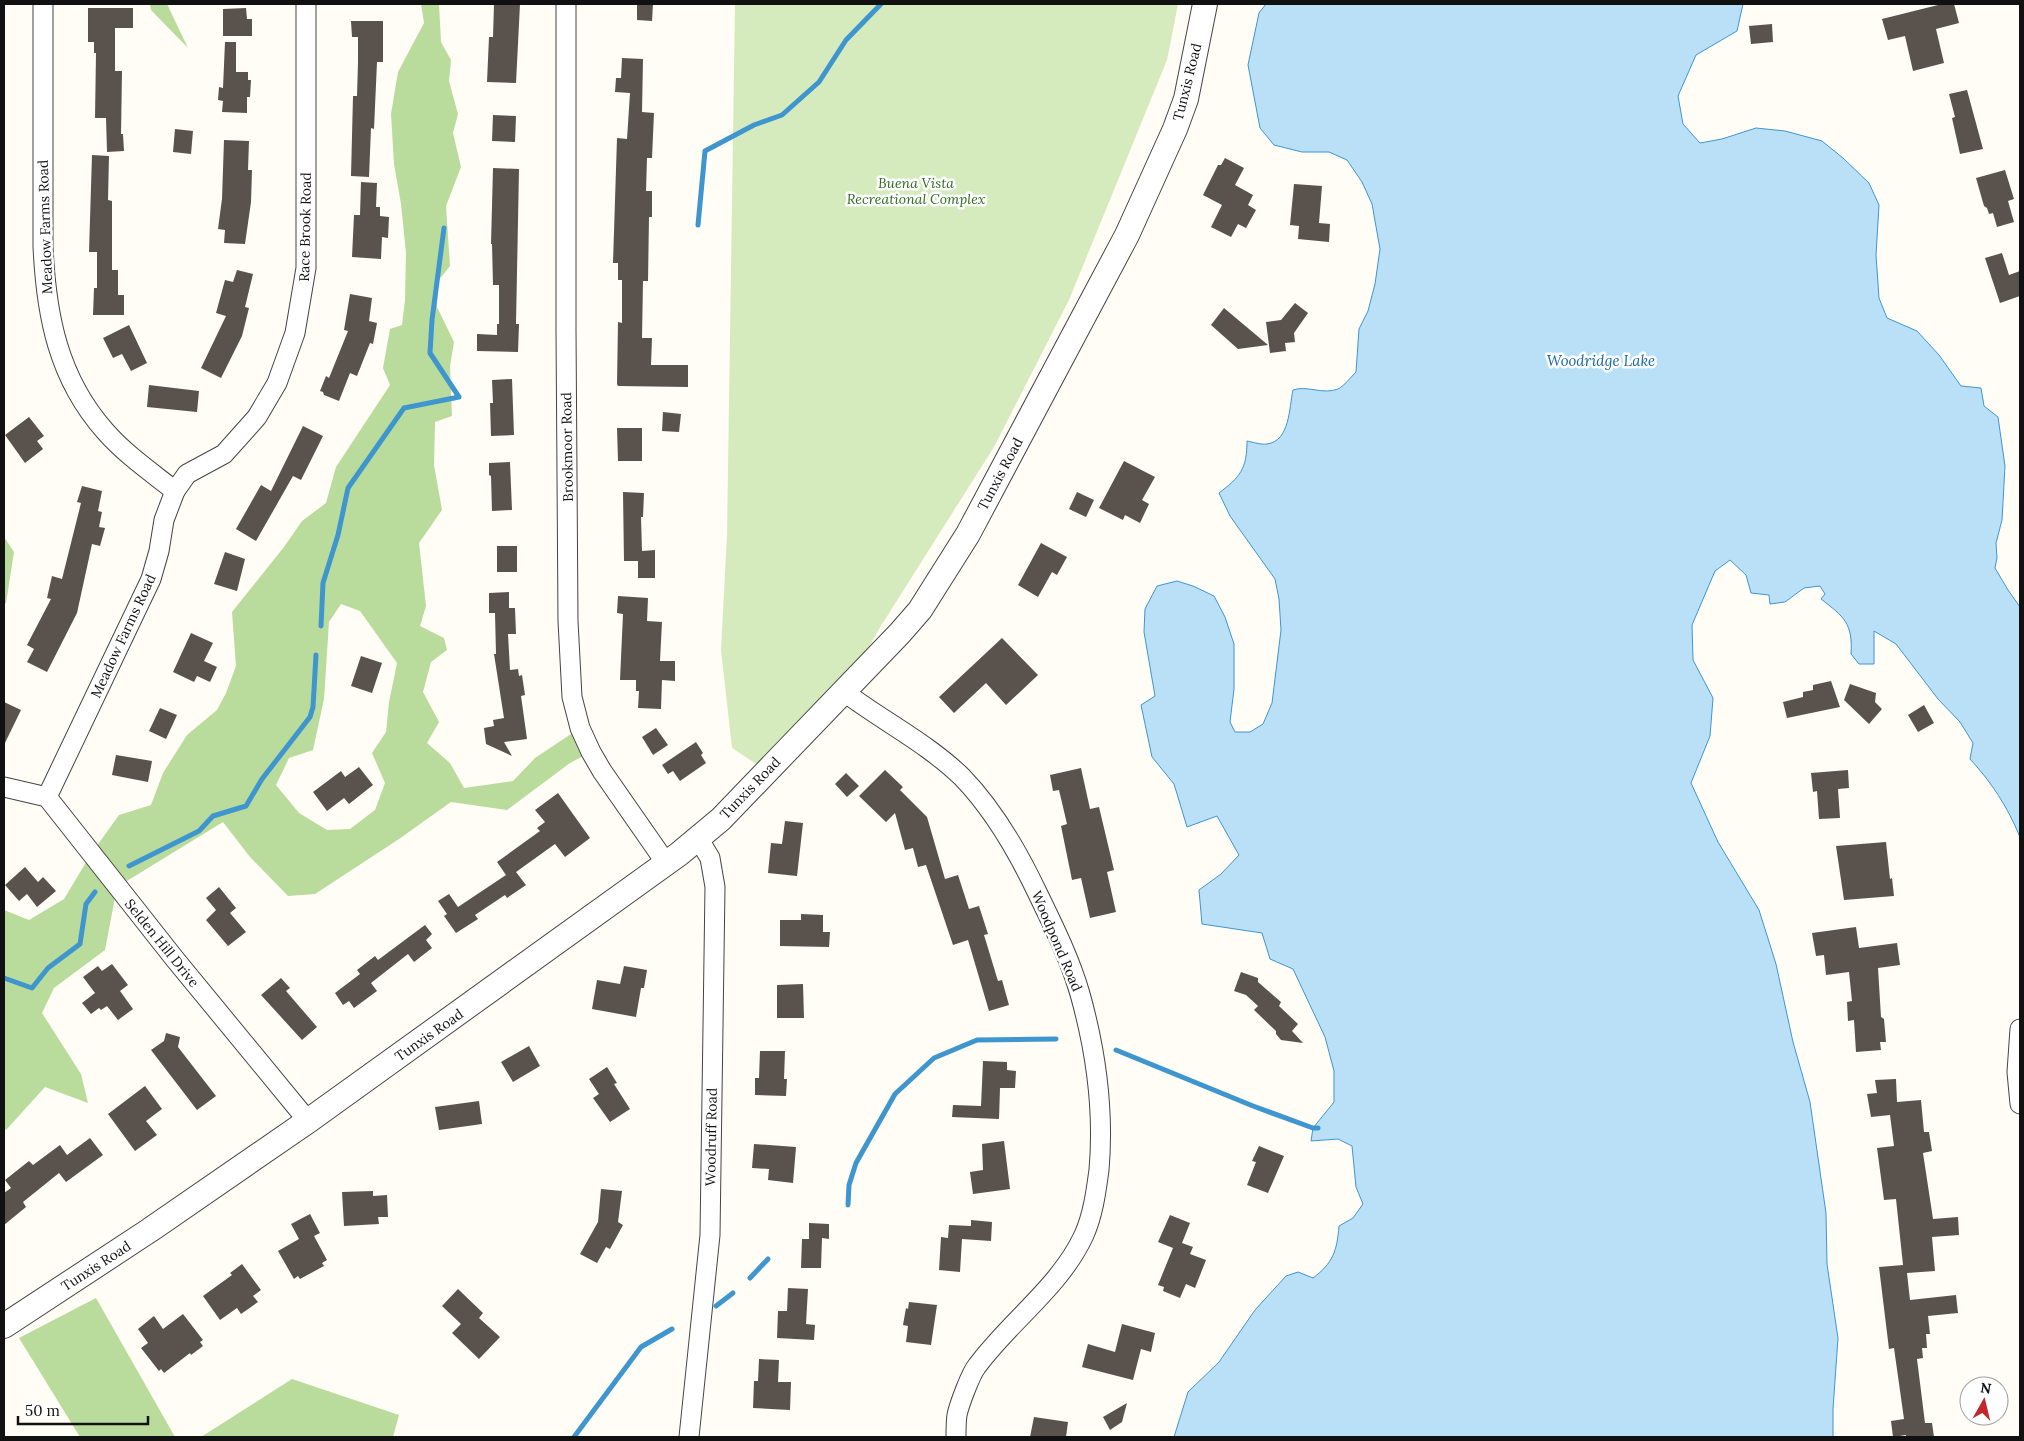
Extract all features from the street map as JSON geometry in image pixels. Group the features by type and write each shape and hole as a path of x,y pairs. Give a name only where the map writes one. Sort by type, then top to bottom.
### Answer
{"street":[{"name":"Meadow Farms Road","path":"43,4 43,246 45,281 52,327 66,367 91,414 127,452 175,492 164,520 160,551 151,579 46,798"},
{"name":"Race Brook Road","path":"175,492 187,474 224,454 247,430 277,383 293,340 304,291 306,268 306,4"},
{"name":"Brookmoor Road","path":"566,4 566,359 569,657 572,697 580,728 595,758 666,863"},
{"name":"Tunxis Road","path":"4,1326 150,1230 308,1121 698,838 746,794 920,610 968,534 1127,235 1175,129 1188,91 1204,4"},
{"name":"Woodpond Road","path":"843,691 936,755 962,777 992,812 1012,842 1065,954 1080,993 1096,1070 1100,1155 1093,1208 1084,1235 1068,1263 976,1367 957,1415 956,1437"},
{"path":"4,787 46,798"},
{"name":"Selden Hill Drive","path":"46,798 308,1121"},
{"name":"Woodruff Road","path":"689,1437 710,1235 714,996 715,886 710,858 698,838"},
{"path":"2020,1029 2017,1072 2020,1104"}],"green space":[{"path":"150,4 167,4 188,48 151,10"},
{"path":"421,4 439,4 441,42 451,60 449,81 458,114 453,133 461,167 446,206 450,266 438,281 437,307 454,342 450,366 452,416 435,422 434,465 442,510 419,543 426,606 420,626 444,638 447,650 431,662 423,692 439,722 427,743 450,763 464,788 513,781 535,758 580,728 591,752 570,763 507,810 451,802 399,839 315,894 288,896 250,857 223,822 117,887 105,950 54,988 42,1013 81,1074 88,1103 45,1087 6,1130 4,1128 4,910 29,920 64,899 91,854 119,815 151,805 163,773 187,735 217,710 226,693 236,666 232,612 284,547 302,521 326,503 336,467 390,385 383,368 390,329 402,325 405,300 406,253 401,204 394,164 391,114 398,72 424,23","holes":["341,604 360,611 397,663 389,702 386,732 372,753 385,783 375,810 350,829 327,830 299,813 276,785 289,758 313,750 324,699 329,622"]},
{"name":"Buena Vista Recreational Complex","path":"735,4 1178,4 1167,60 1069,300 994,447 879,629 856,670 831,689 776,743 761,767 732,748 721,650 727,535"},
{"path":"4,537 14,552 6,603 4,604"},
{"path":"96,1298 175,1437 80,1437 19,1338"},
{"path":"292,1379 399,1415 393,1437 201,1437"}],"water":[{"name":"Woodridge Lake","path":"1266,4 1743,4 1737,31 1696,55 1678,96 1683,124 1700,143 1722,139 1756,128 1785,131 1822,141 1843,158 1869,183 1879,205 1876,255 1879,298 1887,318 1917,331 1939,355 1961,386 1981,388 1984,406 1998,417 2005,466 2002,520 1996,543 1997,558 1995,568 2020,607 2020,837 1998,795 1970,759 1973,743 1960,722 1938,699 1896,644 1874,631 1874,664 1859,664 1851,654 1850,635 1845,622 1836,611 1821,599 1825,594 1820,586 1804,588 1785,602 1770,604 1769,595 1751,593 1746,575 1730,560 1715,571 1692,625 1693,660 1713,698 1710,736 1691,783 1718,842 1759,910 1776,964 1793,1042 1810,1102 1826,1213 1827,1264 1838,1338 1833,1437 1174,1437 1188,1392 1219,1362 1255,1310 1286,1276 1298,1272 1313,1278 1325,1267 1333,1256 1339,1226 1353,1218 1363,1204 1356,1187 1352,1146 1338,1139 1311,1141 1313,1128 1334,1102 1334,1071 1325,1037 1293,969 1270,959 1262,933 1202,924 1199,890 1221,874 1239,855 1217,816 1187,827 1174,784 1152,757 1141,705 1155,696 1144,632 1145,609 1157,586 1177,581 1214,596 1225,617 1234,644 1234,689 1230,722 1235,732 1250,732 1263,724 1272,703 1281,630 1279,599 1275,579 1230,516 1219,493 1241,472 1246,459 1247,441 1267,444 1275,442 1280,437 1287,423 1293,390 1332,391 1345,384 1356,372 1359,329 1368,311 1375,284 1380,249 1372,204 1362,182 1347,160 1329,152 1302,152 1274,145 1260,128 1248,65 1259,13"}],"building":[{"path":"494,4 520,4 516,83 487,82 489,37 493,37"},
{"path":"637,4 653,4 652,21 637,20"},
{"path":"1942,4 1954,4 1959,23 1936,29 1944,63 1913,71 1905,36 1888,40 1882,19"},
{"path":"88,8 133,8 133,28 115,28 115,71 122,71 121,134 123,134 124,151 107,152 106,118 95,118 96,53 94,53 94,42 88,42"},
{"path":"246,8 247,19 252,19 252,36 223,36 223,9"},
{"path":"351,21 383,21 383,62 377,62 374,129 371,128 369,177 351,176 353,96 357,96 358,37 352,37"},
{"path":"1772,24 1773,42 1751,44 1749,26"},
{"path":"225,42 236,42 236,72 248,72 248,80 251,80 250,97 247,97 247,113 222,112 223,101 218,100 219,87 223,88"},
{"path":"622,58 643,59 642,112 654,113 652,158 647,158 646,191 652,191 652,217 649,217 648,281 643,281 642,338 652,338 651,365 688,365 688,387 618,386 617,384 618,322 622,323 622,280 618,280 618,263 613,263 617,138 627,139 630,93 615,92 616,78 621,78"},
{"path":"1967,90 1983,149 1960,154 1952,118 1955,117 1949,94"},
{"path":"493,115 516,116 515,142 492,141"},
{"path":"175,129 193,131 191,154 173,152"},
{"path":"224,140 249,141 248,170 252,170 251,202 245,244 224,243 225,230 218,229 222,199"},
{"path":"92,155 109,156 108,200 112,201 112,270 118,270 118,295 124,295 124,315 93,315 94,288 97,288 97,252 89,252"},
{"path":"1225,158 1244,168 1235,185 1253,195 1248,205 1256,210 1246,228 1238,224 1231,237 1211,227 1222,205 1203,195 1218,165 1221,165"},
{"path":"493,168 519,169 516,324 519,324 518,352 477,351 477,334 497,335 497,324 499,324 499,285 493,285 491,244"},
{"path":"2005,170 2014,199 2008,201 2014,222 1997,227 1993,213 1989,214 1984,206 1976,178"},
{"path":"361,182 377,183 376,207 380,207 380,216 389,217 388,238 382,237 381,259 352,257 354,215 360,215"},
{"path":"1294,184 1322,186 1319,223 1330,224 1329,242 1298,239 1299,226 1290,225"},
{"path":"2002,253 2009,275 2020,271 2020,296 2000,303 1985,258"},
{"path":"237,270 253,274 245,307 249,308 242,336 221,378 201,368 226,316 216,313 225,280 233,282"},
{"path":"350,294 372,298 369,321 377,323 373,344 370,343 357,376 350,373 339,401 324,395 320,391 326,376 329,378 348,331 344,330"},
{"path":"1295,303 1308,313 1294,333 1295,342 1285,343 1286,351 1270,353 1266,322 1281,320"},
{"path":"1224,308 1268,345 1238,349 1211,325"},
{"path":"129,325 147,363 131,371 122,354 113,358 103,338"},
{"path":"512,379 514,435 491,436 490,403 493,403 492,380"},
{"path":"149,385 199,391 197,412 147,407"},
{"path":"663,412 681,414 679,432 662,431"},
{"path":"29,417 44,436 37,441 43,449 25,463 5,435"},
{"path":"303,426 323,436 301,480 293,476 256,541 236,529 261,485 271,491"},
{"path":"617,428 642,428 642,461 618,461"},
{"path":"1124,461 1155,477 1142,500 1149,504 1140,523 1125,515 1123,520 1099,508"},
{"path":"510,462 512,510 492,511 489,463"},
{"path":"82,486 102,491 98,511 102,512 99,527 105,528 100,546 92,544 77,613 47,672 27,662 34,649 27,645 51,599 47,598 52,576 62,579 81,503 77,502"},
{"path":"623,492 644,493 643,517 641,517 642,551 655,550 655,578 638,578 638,561 624,561"},
{"path":"1077,492 1094,500 1086,517 1069,509"},
{"path":"1041,543 1067,557 1057,575 1052,572 1038,597 1018,585"},
{"path":"497,546 517,546 517,572 497,572"},
{"path":"225,552 245,559 237,591 214,584"},
{"path":"509,592 509,608 515,608 516,634 508,634 510,670 518,669 519,676 522,675 525,695 521,696 527,739 504,742 512,756 486,744 484,728 494,726 493,720 504,718 494,654 496,654 495,613 489,613 489,593"},
{"path":"618,596 648,598 647,621 662,622 660,661 675,661 675,681 662,680 661,709 638,708 639,691 636,691 636,680 620,680 623,614 617,613"},
{"path":"191,633 213,643 204,661 217,667 210,682 197,676 194,682 173,672"},
{"path":"1002,638 1038,675 1006,705 986,683 954,713 939,697"},
{"path":"361,656 382,663 372,693 351,686"},
{"path":"1831,681 1840,707 1787,718 1783,702 1803,697 1803,692 1813,690 1813,685"},
{"path":"1850,684 1876,693 1875,702 1882,709 1869,724 1844,700"},
{"path":"4,702 21,710 4,745"},
{"path":"1924,705 1934,723 1918,732 1908,715"},
{"path":"160,708 177,715 166,739 149,731"},
{"path":"656,728 668,745 653,755 642,737"},
{"path":"696,742 703,753 701,755 706,763 680,781 673,771 668,774 662,765"},
{"path":"116,755 152,761 148,782 112,775"},
{"path":"359,767 373,785 349,804 344,798 327,811 313,792 341,771 345,777"},
{"path":"1081,768 1090,809 1099,807 1114,870 1107,872 1116,912 1090,918 1081,878 1072,880 1061,826 1067,824 1059,790 1053,791 1050,775"},
{"path":"885,770 903,787 900,790 927,817 945,879 958,875 969,909 979,906 988,934 984,935 998,981 1002,980 1009,1005 989,1011 968,940 953,945 926,865 918,867 913,848 905,850 895,813 886,822 859,796"},
{"path":"1848,770 1849,788 1838,789 1840,818 1819,819 1817,791 1813,792 1811,773"},
{"path":"846,773 859,786 847,797 835,784"},
{"path":"558,793 590,838 565,857 555,844 516,872 526,885 507,898 505,895 475,915 478,919 456,933 444,916 447,914 438,901 449,894 458,907 506,875 497,862 540,831 537,828 545,822 535,810"},
{"path":"785,821 803,823 797,876 768,873 771,843 782,844"},
{"path":"1886,842 1894,896 1844,900 1836,846"},
{"path":"25,867 38,882 43,877 56,891 37,907 27,894 19,901 5,885"},
{"path":"219,887 236,908 230,913 246,932 228,946 206,920 216,910 206,898"},
{"path":"801,914 823,915 823,932 830,932 829,947 780,946 780,920 801,920"},
{"path":"425,925 432,934 426,940 432,948 414,962 408,954 371,983 377,991 354,1008 349,1001 343,1005 335,993 360,974 357,970 375,956 378,960"},
{"path":"1856,927 1859,948 1897,943 1900,965 1878,968 1881,1017 1884,1019 1886,1042 1880,1042 1881,1050 1856,1052 1854,1020 1848,1021 1847,1002 1852,1001 1849,972 1826,975 1824,955 1816,956 1812,933"},
{"path":"112,964 128,985 120,991 133,1009 118,1020 107,1006 101,1010 99,1008 91,1014 82,1003 95,993 83,977 98,966 102,971"},
{"path":"624,966 647,970 644,988 641,988 636,1017 592,1009 597,980 620,984"},
{"path":"1241,972 1258,978 1258,982 1281,1002 1279,1006 1298,1024 1292,1031 1303,1043 1281,1040 1276,1031 1254,1010 1258,1006 1246,995 1234,991"},
{"path":"281,978 290,988 286,991 317,1027 302,1040 261,995"},
{"path":"803,984 804,1018 777,1018 777,985"},
{"path":"166,1033 180,1037 178,1047 216,1096 197,1110 151,1050 164,1041"},
{"path":"529,1046 540,1066 513,1082 501,1062"},
{"path":"760,1051 785,1051 784,1079 787,1079 786,1096 755,1095 755,1078 759,1078"},
{"path":"983,1061 1007,1062 1007,1070 1016,1071 1015,1088 1000,1088 999,1119 952,1117 953,1105 981,1106"},
{"path":"607,1067 617,1083 614,1084 630,1109 610,1122 593,1098 599,1094 589,1079"},
{"path":"1896,1079 1897,1102 1921,1100 1924,1132 1929,1132 1932,1151 1923,1153 1933,1219 1958,1217 1959,1235 1932,1237 1935,1271 1907,1273 1910,1300 1956,1295 1958,1313 1928,1316 1930,1334 1926,1334 1927,1348 1922,1348 1923,1358 1917,1359 1925,1423 1932,1423 1934,1437 1906,1437 1906,1435 1893,1437 1891,1421 1904,1419 1894,1348 1889,1349 1879,1267 1903,1265 1896,1199 1884,1200 1877,1148 1894,1146 1890,1115 1871,1117 1867,1094 1877,1093 1875,1080"},
{"path":"145,1086 162,1109 146,1121 157,1135 135,1151 108,1114"},
{"path":"479,1101 482,1124 439,1130 435,1107"},
{"path":"90,1138 103,1155 66,1182 59,1173 23,1202 26,1207 4,1225 4,1193 11,1188 5,1180 29,1161 33,1165 60,1145 67,1155"},
{"path":"1004,1141 1010,1189 973,1194 970,1172 983,1170 982,1144"},
{"path":"754,1144 796,1147 793,1183 768,1180 769,1169 752,1168"},
{"path":"1259,1146 1284,1156 1268,1193 1247,1185 1256,1162 1252,1161"},
{"path":"601,1189 622,1191 618,1222 623,1225 610,1249 606,1247 597,1263 580,1254 598,1222"},
{"path":"373,1191 373,1196 387,1195 388,1217 378,1217 379,1224 344,1226 342,1192"},
{"path":"310,1214 320,1233 314,1236 327,1260 322,1263 324,1266 300,1279 298,1276 294,1279 278,1251 299,1239 291,1224"},
{"path":"1170,1215 1190,1223 1182,1243 1193,1247 1190,1254 1206,1260 1195,1288 1186,1284 1180,1298 1163,1291 1164,1287 1158,1285 1173,1248 1158,1242"},
{"path":"971,1220 992,1222 991,1241 962,1239 960,1272 939,1270 941,1237 948,1238 949,1225 971,1226"},
{"path":"809,1223 829,1224 829,1239 822,1238 821,1268 801,1268 802,1239 809,1239"},
{"path":"242,1264 261,1290 253,1296 258,1302 241,1314 237,1308 220,1320 203,1296 232,1275 230,1273"},
{"path":"788,1288 808,1289 806,1324 815,1325 814,1340 777,1338 778,1311 787,1311"},
{"path":"458,1289 483,1313 479,1318 500,1337 479,1359 452,1333 461,1324 442,1306"},
{"path":"909,1302 937,1305 931,1345 906,1342 908,1326 903,1325"},
{"path":"183,1314 203,1340 200,1342 203,1346 191,1355 190,1353 164,1373 161,1369 159,1371 141,1348 148,1343 138,1329 154,1316 163,1329"},
{"path":"1122,1324 1155,1333 1151,1352 1141,1349 1133,1380 1082,1367 1088,1344 1115,1352"},
{"path":"759,1359 779,1360 778,1382 791,1382 790,1410 753,1408 754,1381 758,1381"},
{"path":"1127,1403 1122,1422 1110,1430 1103,1417"},
{"path":"1034,1417 1068,1422 1066,1437 1030,1437"}],"waterway":[{"path":"698,225 705,151 754,125 782,115 819,82 846,40 881,4"},
{"path":"321,626 323,583 338,535 348,488 404,408 459,397 430,353 432,320 444,228"},
{"path":"129,866 199,831 213,816 246,806 262,779 310,717 313,707 316,655"},
{"path":"4,978 32,988 48,968 80,944 86,904 95,892"},
{"path":"848,1205 849,1185 856,1163 895,1094 934,1058 977,1040 1056,1039"},
{"path":"1116,1050 1253,1106 1313,1128 1318,1128"},
{"path":"750,1278 768,1259"},
{"path":"716,1306 733,1293"},
{"path":"574,1437 641,1347 672,1329"}]}
